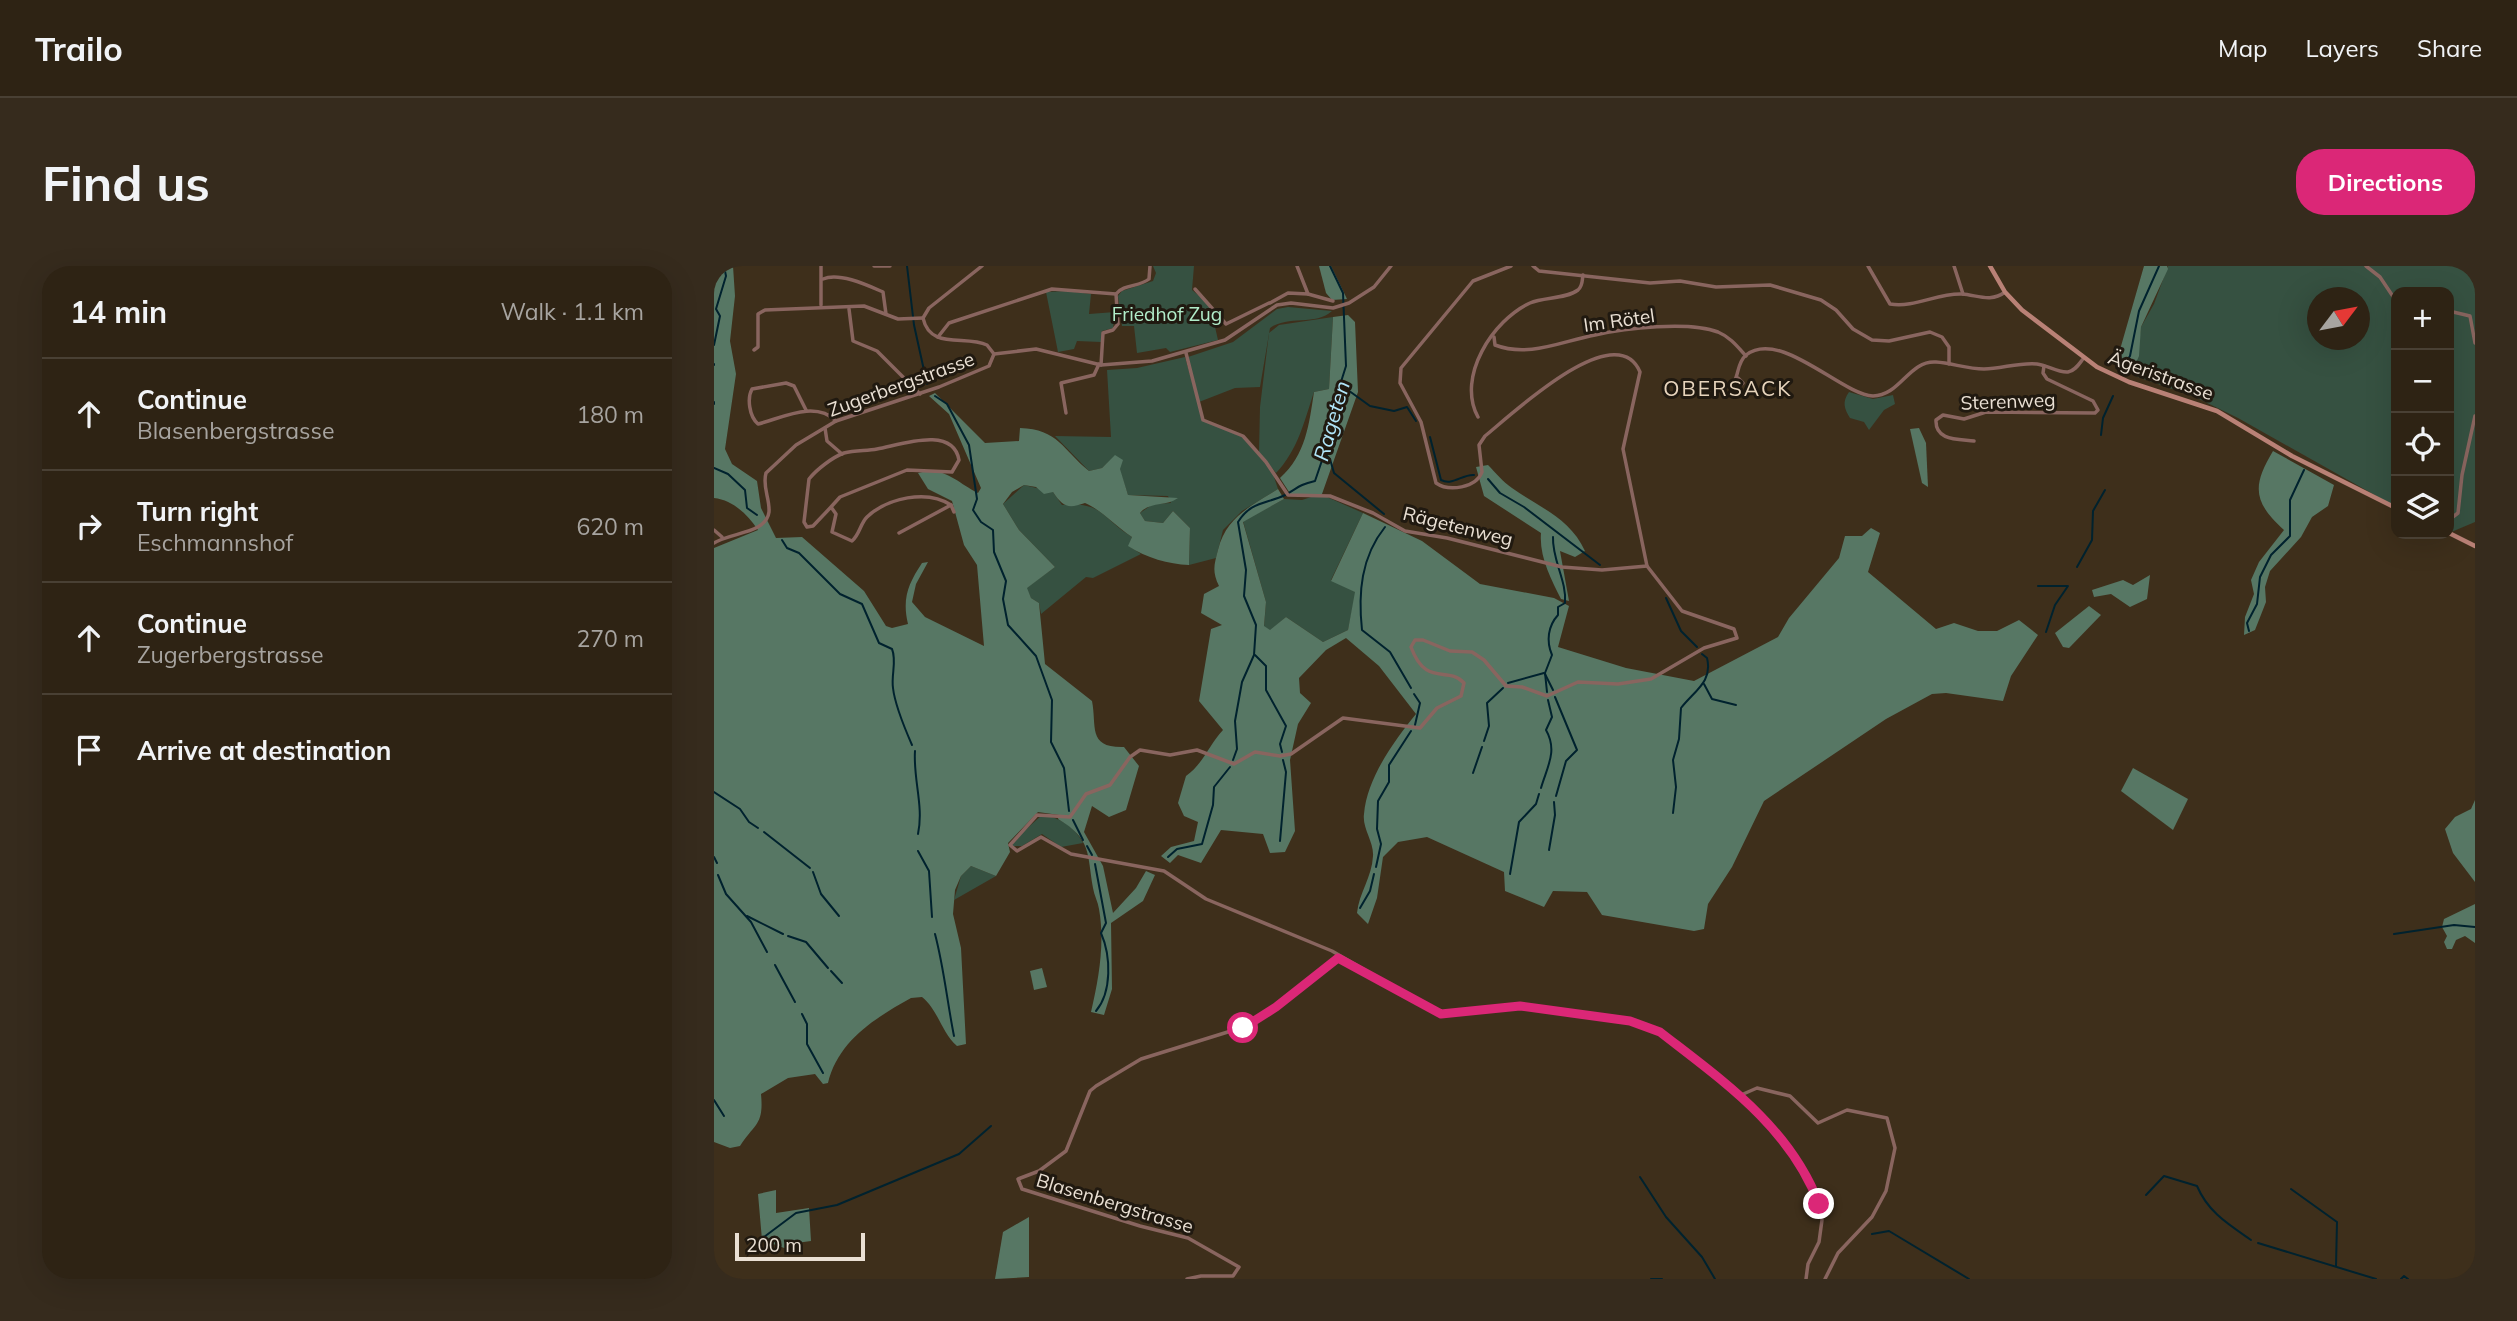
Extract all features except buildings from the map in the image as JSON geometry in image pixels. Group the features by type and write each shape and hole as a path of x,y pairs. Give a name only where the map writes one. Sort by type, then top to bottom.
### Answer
{"main road":[{"name":"Ägeristrasse","path":"1990,266 2005,292 2030,317 2083,359 2129,382 2217,411 2307,464 2391,506"},
{"path":"2454,536 2475,546"}],"street":[{"path":"821,266 821,306"},
{"path":"873,266 890,266"},
{"path":"754,350 758,347 760,311 821,306 849,309 864,306 886,315 923,318 929,308 982,266"},
{"path":"938,337 949,323 1052,289 1116,294 1125,288 1145,283 1151,273 1150,266"},
{"path":"1297,266 1308,294"},
{"path":"1195,289 1226,324 1270,305 1291,303 1333,308 1344,305 1374,287 1391,266"},
{"path":"1511,266 1473,281 1435,330 1406,361 1399,376 1403,391 1421,422 1432,477 1436,483 1449,489 1469,484 1481,476 1479,445 1482,439 1562,374 1608,355 1625,355 1635,362 1641,379 1623,449 1647,566 1675,605 1692,615 1734,629 1737,638 1704,648 1664,674 1646,681 1618,684 1578,682 1547,696 1522,687 1506,686 1484,660 1472,652 1450,651 1423,640 1415,640 1411,647 1421,667 1442,676 1457,677 1464,683 1461,696 1437,708 1420,728 1343,718 1286,756 1255,752 1234,764 1197,750 1170,755 1140,750 1130,757 1110,785 1086,794 1070,817 1037,815 1011,841 1012,849 1017,851 1041,837 1082,857 1155,868 1206,899 1250,920 1298,935 1441,1014 1520,1006 1630,1021 1660,1032 1758,1110 1802,1165 1819,1204 1821,1234 1805,1279"},
{"path":"1534,266 1539,271 1650,283 1680,281 1716,287 1759,284 1783,288 1830,305 1853,329 1872,340 1889,341 1924,332 1937,334 1949,347 1949,364"},
{"path":"1868,266 1890,304 1907,305 1964,294 1996,298 2005,292"},
{"path":"1954,266 1964,294"},
{"path":"2366,266 2383,281 2391,293"},
{"path":"1478,416 1470,388 1471,376 1479,356 1511,316 1527,304 1576,291 1581,286 1583,275"},
{"path":"823,279 829,277 850,280 883,292 886,315"},
{"path":"994,354 1036,349 1100,365 1140,363 1213,346 1236,334 1288,293 1308,294 1333,301"},
{"path":"1066,413 1061,383 1094,375 1100,365 1103,333 1113,330 1118,324 1116,294"},
{"path":"849,309 853,341 877,351 920,394"},
{"path":"2454,312 2470,316 2475,343"},
{"name":"Zugerbergstrasse","path":"714,543 722,537 753,530 765,523 769,514 764,485 768,470 796,445 836,421 935,389 987,368 994,354 990,347 982,342 938,337 928,331 923,318"},
{"name":"Im Rötel","path":"1494,337 1494,342 1499,346 1539,349 1628,330 1702,328 1730,338 1746,356"},
{"path":"1738,378 1739,364 1746,356 1761,349 1784,353 1871,396 1889,393 1924,364 1985,369 2030,364 2070,372 2083,359"},
{"name":"Rägetenweg","path":"1185,352 1203,420 1238,432 1266,461 1287,493 1330,496 1405,531 1447,538 1562,567 1602,570 1647,566"},
{"name":"Sterenweg","path":"1974,441 1942,436 1937,431 1936,420 1943,415 1964,419 1986,412 2095,413 2098,410 2093,401 2048,379 2043,373 2044,366"},
{"path":"806,410 794,386 786,383 752,388 748,396 753,419 758,424 806,410 824,413 836,421"},
{"path":"2454,516 2458,513 2462,475 2475,416"},
{"path":"825,427 827,441 842,454"},
{"path":"942,441 955,447 960,460 952,471 908,470 840,497 831,507 813,526 807,527 804,522 809,479 842,454 880,448 895,442 942,441"},
{"path":"831,507 836,511 832,532 852,541 864,520 889,503 931,497 951,505 954,512"},
{"path":"899,533 951,505"},
{"path":"714,530 722,537"},
{"name":"Blasenbergstrasse","path":"1187,1279 1233,1276 1239,1267 1188,1238 1129,1223 1022,1189 1018,1180 1039,1171 1066,1151 1090,1091 1096,1086 1141,1059 1247,1026 1338,958"},
{"path":"1741,1095 1756,1088 1790,1096 1818,1123 1847,1110 1887,1118 1895,1148 1886,1191 1872,1217 1838,1253 1825,1279"}],"green space":[{"path":"714,266 733,266 735,296 730,341 736,374 725,449 732,464 757,481 761,508 776,538 802,537 864,591 886,626 892,628 908,624 908,592 922,563 928,562 916,584 912,602 925,617 984,646 977,565 964,545 952,501 928,489 918,473 943,473 978,493 981,488 949,414 929,396 935,393 985,443 1019,441 1020,428 1033,429 1059,442 1089,471 1102,468 1115,455 1123,460 1120,469 1128,495 1178,498 1144,509 1140,513 1145,521 1163,523 1173,511 1190,528 1189,565 1158,560 1135,550 1128,546 1132,537 1098,510 1085,503 1066,505 1053,492 1044,494 1036,487 1024,485 1012,492 1003,504 1019,530 1055,567 1027,588 1031,598 1039,603 1045,664 1092,701 1099,739 1104,744 1124,747 1139,766 1126,810 1109,817 1092,806 1084,832 1103,866 1113,913 1136,888 1146,871 1155,875 1143,901 1111,923 1112,989 1104,1015 1091,1012 1099,973 1101,935 1099,909 1086,848 1077,833 1058,819 1059,815 1038,812 1008,843 1010,852 996,876 971,866 961,876 955,890 953,914 961,948 966,1044 957,1046 922,997 911,998 884,1014 849,1043 833,1068 828,1083 823,1084 815,1074 788,1078 761,1094 760,1118 740,1146 730,1148 714,1142 714,548 758,530 739,509 714,498"},
{"name":"Friedhof Zug","path":"1153,266 1194,266 1192,290 1210,305 1218,340 1170,352 1166,348 1137,353 1134,326 1122,326 1118,296 1122,291 1153,281 1156,273"},
{"path":"1319,266 1331,266 1347,299 1332,300 1326,293"},
{"path":"2144,266 2167,266 2168,269 2141,327 2139,356 2131,374 2115,367"},
{"path":"2168,266 2475,266 2475,522 2454,531 2454,287 2391,287 2391,504 2238,418 2195,397 2135,376 2141,327 2154,304"},
{"path":"1046,292 1091,294 1089,314 1115,312 1113,328 1102,331 1101,342 1077,341 1074,349 1058,352"},
{"path":"1288,307 1332,311 1318,318 1285,322 1270,328 1260,387 1235,388 1199,402 1188,357 1233,342 1277,309"},
{"path":"1348,315 1355,322 1358,392 1322,494 1291,495 1280,478 1301,449 1314,392 1329,389 1333,317"},
{"path":"1333,317 1329,389 1314,392 1295,445 1276,473 1259,452 1260,407 1269,333 1279,325"},
{"path":"1185,357 1203,420 1242,437 1272,471 1278,489 1242,511 1223,530 1216,558 1189,565 1190,528 1173,511 1163,523 1145,521 1140,513 1153,504 1171,503 1168,496 1128,495 1115,456 1102,468 1089,471 1055,436 1111,437 1107,370 1137,368"},
{"path":"1849,392 1873,399 1893,395 1895,404 1884,410 1869,430 1864,422 1850,418 1845,408"},
{"path":"1919,428 1926,443 1928,487 1922,483 1910,429"},
{"path":"2273,451 2334,485 2328,506 2312,517 2301,537 2270,571 2265,587 2266,602 2255,630 2244,635 2245,617 2254,594 2251,580 2259,562 2284,530 2266,511 2259,493 2262,474"},
{"path":"1488,465 1509,486 1563,522 1579,540 1585,551 1575,557 1560,551 1569,601 1561,599 1550,575 1542,550 1541,533 1484,496 1476,467"},
{"path":"1024,485 1053,492 1062,505 1086,506 1101,512 1132,537 1129,546 1141,554 1093,578 1086,577 1041,614 1039,603 1031,598 1026,588 1055,567 1019,530 1003,504"},
{"path":"1278,489 1284,499 1243,522 1266,602 1264,626 1270,630 1286,617 1323,642 1348,630 1355,592 1331,581 1363,513 1422,541 1480,584 1554,598 1569,606 1558,647 1626,668 1694,681 1778,637 1789,618 1839,558 1845,536 1862,536 1871,528 1880,533 1868,572 1936,629 1954,623 1978,631 1997,631 2019,620 2038,635 2011,676 2003,701 1946,693 1932,694 1886,719 1764,801 1732,867 1708,904 1704,929 1694,931 1602,915 1587,892 1553,891 1544,907 1505,891 1504,872 1427,837 1398,842 1383,857 1377,898 1368,924 1357,913 1373,856 1364,819 1366,800 1383,761 1416,714 1379,666 1346,638 1326,650 1299,678 1300,693 1311,703 1298,724 1290,760 1295,831 1285,852 1270,853 1263,834 1221,830 1201,863 1178,855 1170,863 1161,856 1171,847 1194,841 1198,822 1184,816 1178,803 1186,776 1197,766 1223,730 1199,701 1211,629 1222,625 1201,613 1204,594 1219,586 1214,568 1218,550 1233,521 1249,507"},
{"path":"1327,497 1363,513 1331,580 1356,592 1348,630 1323,642 1286,617 1270,631 1264,627 1266,602 1243,521 1284,499 1302,500"},
{"path":"2150,575 2147,599 2130,607 2111,594 2094,597 2092,590 2123,580 2133,585"},
{"path":"2089,606 2101,615 2069,648 2063,647 2055,633"},
{"path":"2133,768 2188,799 2173,830 2121,791"},
{"path":"2475,800 2475,882 2453,853 2445,829 2455,817 2471,809"},
{"path":"1042,815 1066,824 1083,843 1061,847 1042,834 1022,846 1012,846 1013,841"},
{"path":"971,866 996,876 954,900 961,876"},
{"path":"2475,904 2475,943 2465,936 2456,940 2452,949 2447,949 2444,942 2447,936 2442,927 2444,919"},
{"path":"1042,968 1047,987 1034,990 1030,971"},
{"path":"776,1190 776,1213 809,1208 811,1241 789,1244 787,1249 762,1240 758,1194"},
{"path":"1029,1217 1029,1277 995,1279 1003,1232"}],"waterway":[{"path":"714,345 720,316 716,309 726,276 724,266"},
{"path":"907,266 914,325 927,384"},
{"name":"Rageten","path":"1233,760 1237,749 1235,721 1242,682 1254,655 1256,625 1244,596 1246,570 1238,522 1248,510 1315,481 1332,431 1335,407 1342,397 1340,385 1346,366 1343,293 1330,266"},
{"path":"2122,367 2130,356 2139,311 2159,266"},
{"path":"1341,385 1370,406 1394,411 1407,407 1416,421"},
{"path":"935,396 947,404 969,445 977,499 973,510 981,522 993,530 994,552 1006,581 1003,599 1008,625 1036,656 1052,700 1051,742 1064,768 1069,811"},
{"path":"2101,435 2103,418 2113,396"},
{"path":"1430,437 1441,480 1450,482 1474,475"},
{"path":"1323,452 1330,459 1334,473 1384,514"},
{"path":"714,468 728,474 745,490 747,508 757,515"},
{"path":"2249,631 2247,623 2257,604 2260,577 2271,555 2290,536 2290,500 2304,470"},
{"path":"1488,479 1500,493 1524,507 1600,565"},
{"path":"2077,567 2092,540 2093,511 2105,490"},
{"path":"1385,527 1371,551 1363,576 1362,630 1390,652 1411,688"},
{"path":"1547,692 1545,673 1552,655 1549,634 1558,615 1558,607 1565,603 1553,537"},
{"path":"782,540 787,548 799,553 840,594 862,604 879,643 892,649 894,695 912,745"},
{"path":"2038,586 2067,586"},
{"path":"2046,632 2055,605 2068,586"},
{"path":"1666,598 1681,631 1697,647"},
{"path":"1673,813 1676,787 1673,760 1679,739 1681,708 1705,680 1708,666 1707,658 1702,654"},
{"path":"1255,655 1266,666 1266,690 1286,726 1280,744 1282,752"},
{"path":"1508,683 1544,673"},
{"path":"1545,674 1553,690"},
{"path":"1704,684 1712,699 1736,705"},
{"path":"1484,741 1489,726 1487,703 1503,688"},
{"path":"1414,694 1420,703 1415,725"},
{"path":"1555,697 1577,750 1566,761 1556,796"},
{"path":"1541,788 1551,752 1546,730 1552,717 1548,700"},
{"path":"1376,867 1381,844 1377,829 1378,801 1389,782 1389,765 1411,731"},
{"path":"1473,773 1482,747"},
{"path":"915,751 920,813 918,834"},
{"path":"1280,841 1286,772 1283,760"},
{"path":"1168,857 1177,849 1202,844 1213,805 1214,787 1230,767"},
{"path":"714,792 740,809 749,822 758,828"},
{"path":"1510,874 1519,822 1536,804 1539,794"},
{"path":"1549,850 1555,815 1554,802"},
{"path":"1073,820 1083,840"},
{"path":"764,832 810,868"},
{"path":"1087,846 1092,855"},
{"path":"918,851 929,871 932,917"},
{"path":"714,857 717,863"},
{"path":"1095,864 1106,923 1101,933 1108,963 1105,994 1096,1011"},
{"path":"813,872 821,894 839,916"},
{"path":"1360,908 1370,891 1374,874"},
{"path":"718,875 726,894 751,922 767,952"},
{"path":"747,916 783,934"},
{"path":"2394,934 2454,925 2475,927"},
{"path":"935,934 954,1036"},
{"path":"788,936 806,942 828,968"},
{"path":"775,965 795,1002"},
{"path":"831,971 842,983"},
{"path":"802,1014 807,1024 807,1044 823,1073"},
{"path":"714,1100 724,1116"},
{"path":"764,1237 796,1213 837,1205 959,1154 991,1126"},
{"path":"2146,1195 2164,1176 2197,1186 2213,1210 2251,1240"},
{"path":"1640,1177 1666,1217 1702,1257 1715,1279"},
{"path":"2291,1189 2337,1222 2336,1266"},
{"path":"1872,1234 1889,1231 1969,1279"},
{"path":"2258,1243 2376,1279"},
{"path":"2401,1279 2404,1276 2408,1279"},
{"path":"1651,1279 1662,1279"}],"district":[{"name":"OBERSACK","path":"1728,389"}],"route":[{"path":"1243,1028 1276,1007 1338,958 1441,1014 1520,1006 1630,1021 1648,1026 1660,1032 1758,1110 1802,1165 1819,1204"}]}
